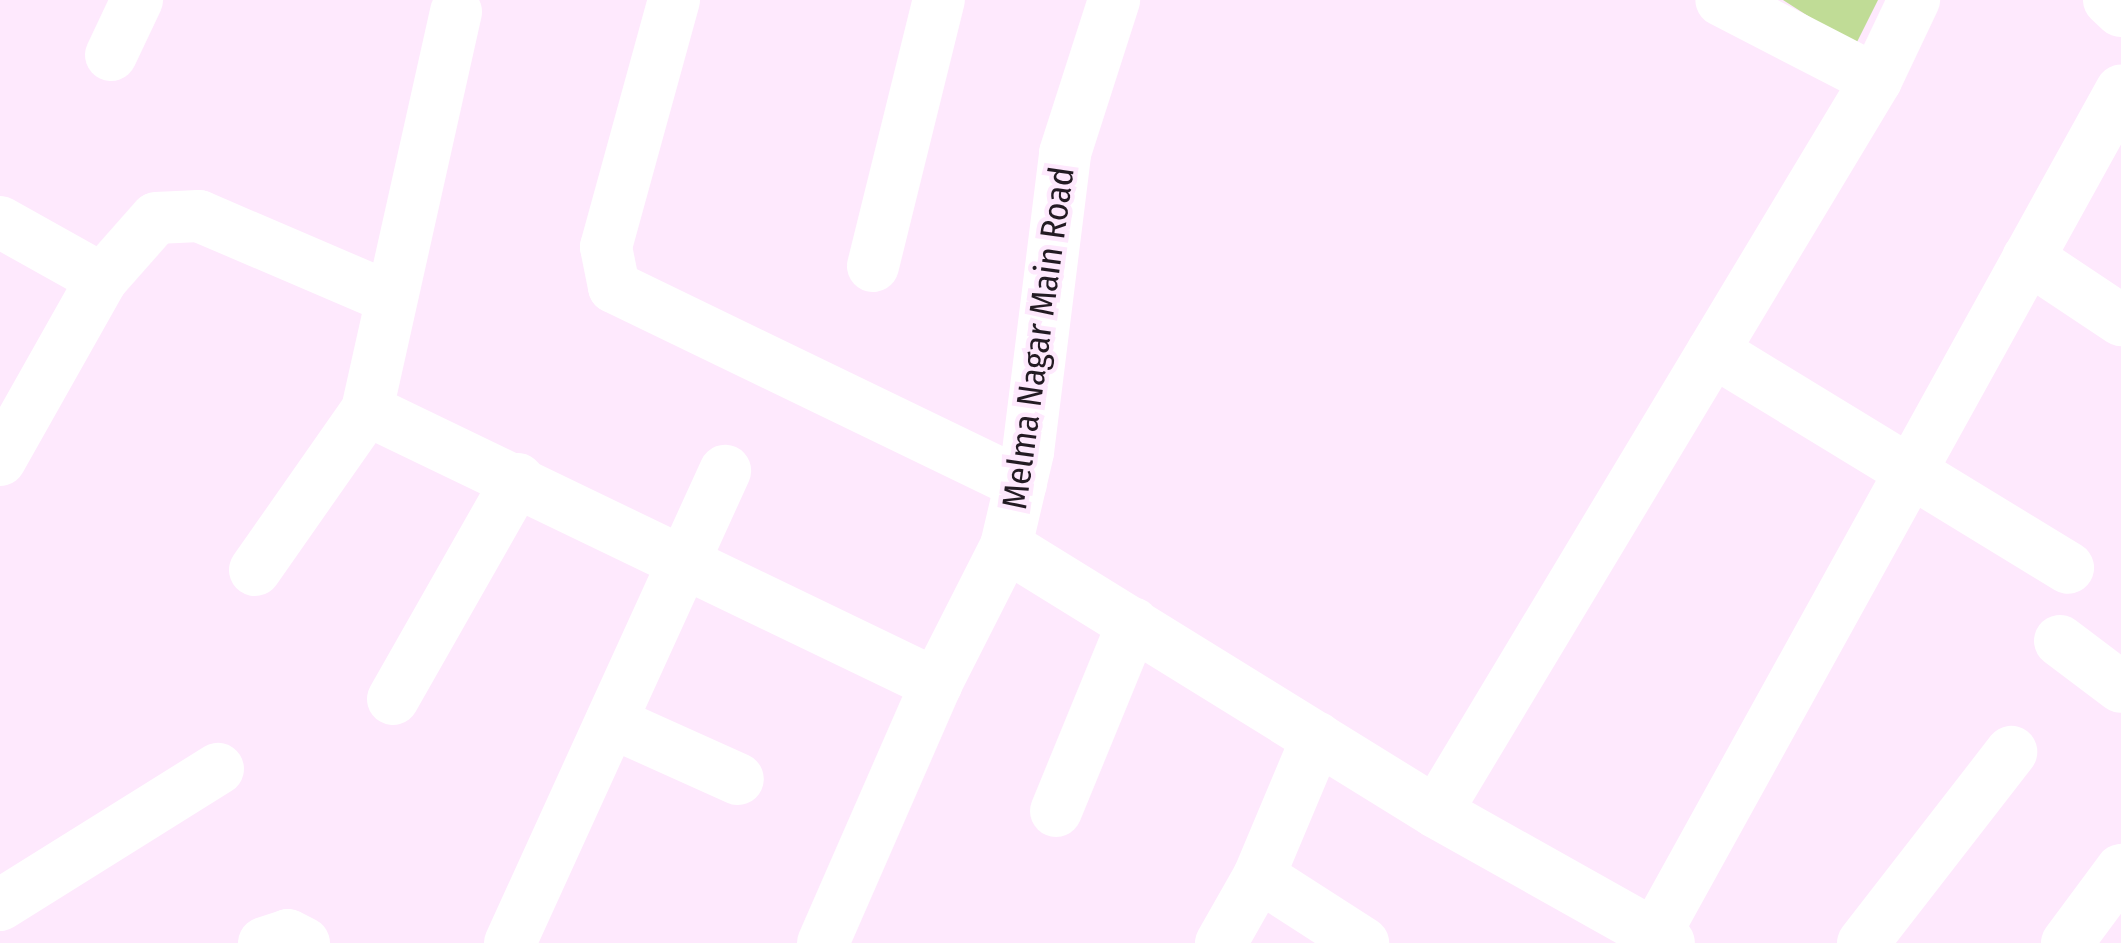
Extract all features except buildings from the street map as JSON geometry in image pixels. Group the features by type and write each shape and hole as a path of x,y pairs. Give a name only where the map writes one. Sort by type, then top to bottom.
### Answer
{"street":[{"path":"110,55 137,0"},
{"path":"674,0 606,247 614,287 1021,484"},
{"path":"873,266 940,0"},
{"name":"Melma Nagar Main Road","path":"823,943 936,684 1006,546 1021,484 1065,153 1114,0"},
{"path":"1722,0 1876,80"},
{"path":"1436,812 1876,80 1914,0"},
{"path":"2110,0 2121,12"},
{"path":"255,570 367,410 456,12"},
{"path":"1006,546 1436,812 1659,940 1910,472 2121,91"},
{"path":"0,460 102,278 156,218 176,213 199,216 390,298"},
{"path":"0,222 102,278"},
{"path":"2028,258 2121,320"},
{"path":"1713,352 2068,568"},
{"path":"367,410 518,478 936,684"},
{"path":"510,943 726,471"},
{"path":"393,699 518,478"},
{"path":"1056,812 1133,623"},
{"path":"2060,641 2121,687"},
{"path":"612,722 738,779"},
{"path":"1221,943 1259,876 1317,738"},
{"path":"1863,943 2011,752"},
{"path":"0,905 218,769"},
{"path":"1259,876 1363,943"},
{"path":"264,943 288,935 304,943"}],"green space":[{"path":"1783,0 1878,0 1855,46"}]}
